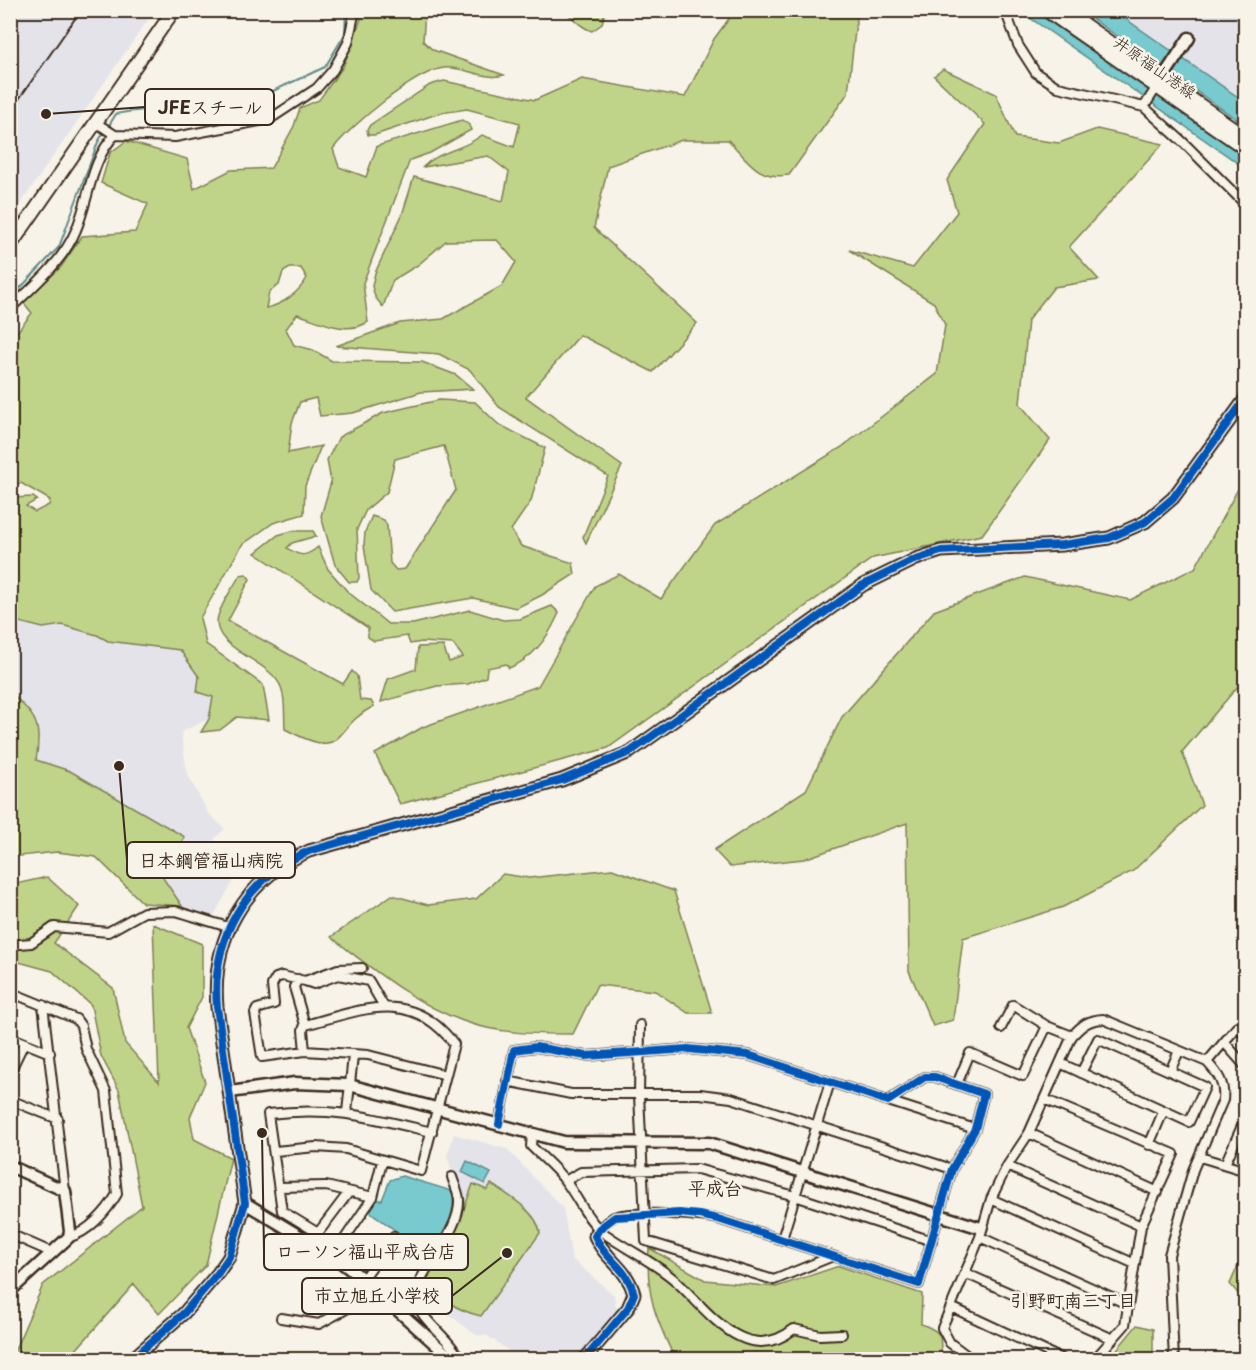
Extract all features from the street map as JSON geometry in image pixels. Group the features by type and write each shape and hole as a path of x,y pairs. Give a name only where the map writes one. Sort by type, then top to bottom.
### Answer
{"main road":[{"path":"10,233 165,10"},
{"path":"10,246 99,125 174,10"},
{"name":"井原福山港線","path":"1046,10 1245,137"},
{"name":"井原福山港線","path":"1063,10 1245,149"}],"street":[{"path":"99,125 113,134 175,137 270,119 317,88 333,70 348,43 355,10"},
{"path":"1005,10 1024,57 1045,80 1058,87 1144,107 1184,143 1245,205"},
{"path":"1144,107 1189,38"},
{"path":"10,309 57,262 68,246 89,193 100,156 113,134"},
{"path":"136,1358 184,1313 218,1273 229,1257 245,1203 216,991 219,953 228,927 237,910 262,882 292,858 309,851 562,780 630,752 863,585 916,559 941,551 1085,542 1109,538 1145,522 1173,498 1245,398"},
{"path":"10,945 31,943 54,927 108,932 144,912 176,911 228,927"},
{"path":"305,1051 303,1030 305,1025 294,987 301,980 338,969 362,968"},
{"path":"383,1005 369,981 338,975 314,984 282,976 276,978 272,985 274,1005 257,1009 255,1013 262,1058 305,1051 353,1056 368,1055 446,1075"},
{"path":"10,992 75,1019 81,1026 86,1049 106,1091 117,1194 111,1204 80,1234 69,1237 10,1291"},
{"path":"43,1005 58,1119 69,1237"},
{"path":"275,1151 316,1147 346,1149 421,1171 454,1044 445,1032 409,1010 383,1005 305,1025"},
{"path":"1001,1028 1012,1005 1047,1026 1072,1036"},
{"path":"973,1359 950,1343 942,1328 965,1273 991,1200 1007,1166 1029,1133 1072,1036 1082,1025 1092,1020 1103,1019 1206,1062 1218,1075 1224,1088 1223,1100 1193,1170 1169,1255 1174,1359"},
{"path":"640,1025 639,1095 644,1143 646,1241 774,1280 833,1256"},
{"path":"957,1084 970,1053 1023,1076 1047,1026"},
{"path":"1206,1062 1237,1027 1245,1034"},
{"path":"10,1037 50,1053"},
{"path":"1060,1063 1081,1073 1163,1112 1189,1122 1204,1087 1098,1039 1081,1073"},
{"path":"1224,1042 1245,1067"},
{"path":"10,1072 24,1043"},
{"path":"499,1124 514,1050 536,1047 586,1056 688,1049 747,1055 975,1129"},
{"path":"1170,1071 1179,1051"},
{"path":"347,1112 353,1056"},
{"path":"584,1359 628,1308 634,1294 630,1279 599,1245 596,1236 599,1229 615,1217 699,1215 782,1239 919,1284 941,1215 952,1169 975,1129 984,1094 935,1077 925,1077 888,1101"},
{"path":"507,1081 570,1094 700,1094 731,1098 952,1169"},
{"path":"782,1239 830,1082"},
{"path":"230,1092 296,1083 349,1085 532,1134 589,1144 680,1141 709,1143 803,1170 941,1215 1127,1304"},
{"path":"1044,1099 1174,1154 1141,1227 1125,1326 1094,1359"},
{"path":"10,1100 58,1119"},
{"path":"349,1192 318,1233 282,1211 268,1114 313,1110 347,1112 432,1132"},
{"path":"1149,1145 1163,1112"},
{"path":"1225,1164 1245,1117"},
{"path":"1029,1133 1158,1192"},
{"path":"532,1134 531,1146 566,1181 599,1229 676,1281 700,1307 736,1335 752,1342 769,1342 781,1339 794,1329 820,1335 842,1334"},
{"path":"1200,1157 1245,1171"},
{"path":"333,1256 373,1197 382,1161"},
{"path":"10,1166 65,1191"},
{"path":"1007,1166 1141,1227"},
{"path":"566,1181 580,1172 697,1169 795,1196 932,1241"},
{"path":"452,1177 459,1200 447,1240 417,1285 416,1300 419,1310 458,1359"},
{"path":"279,1187 326,1186 373,1197"},
{"path":"991,1200 1135,1264"},
{"path":"245,1203 333,1256 458,1359"},
{"path":"10,1234 53,1252"},
{"path":"281,1318 319,1324 350,1307 360,1293 363,1279 394,1236"},
{"path":"965,1273 1113,1339"},
{"path":"951,1307 1064,1359"}],"shaded area":[{"path":"10,11 154,11 11,217"},
{"path":"1103,11 1245,11 1245,109"},
{"path":"11,620 43,628 62,625 98,635 108,641 180,650 213,696 209,719 181,732 187,773 208,813 225,829 214,839 240,869 213,917 182,906 163,878 184,837 70,772 36,760 40,741 24,704 11,693"},
{"path":"454,1134 507,1149 563,1208 572,1259 614,1295 617,1312 577,1359 520,1359 488,1336 476,1335 427,1298 423,1290 424,1279 448,1245 461,1202 447,1156"}],"green space":[{"path":"850,10 857,13 848,93 789,175 778,176 761,172 748,162 728,140 682,140 608,166 594,228 697,323 653,372 580,335 526,397 622,466 586,543 583,537 608,476 499,407 470,370 439,354 336,346 400,323 443,319 502,286 516,262 497,240 446,241 418,265 393,280 383,307 375,297 372,286 375,273 402,215 414,177 503,201 509,172 488,156 423,167 437,157 468,144 482,135 514,147 520,123 467,109 440,113 375,135 368,135 367,130 370,125 430,85 444,81 535,100 582,79 685,97 714,39 734,12"},
{"path":"364,11 425,11 423,41 433,50 504,75 489,76 451,68 432,71 384,101 333,149 339,167 366,177 377,146 462,120 469,125 471,130 430,153 410,160 363,283 368,322 351,328 333,326 297,314 286,329 294,345 313,350 332,361 422,362 456,375 473,389 421,392 353,413 320,416 316,398 300,402 292,423 288,453 321,446 305,486 304,514 273,523 242,545 200,618 206,644 263,685 269,720 237,717 220,730 201,732 209,719 213,697 197,692 199,677 180,650 108,641 97,635 62,625 43,628 11,620 11,498 33,497 37,500 26,506 35,512 49,505 50,500 21,483 11,486 11,349 14,336 32,313 23,302 61,267 82,236 135,232 148,204 101,183 110,153 126,141 187,159 194,189 231,170 271,168 294,126 300,108 319,100 343,67","holes":["290,268 301,268 307,278 300,288 284,301 266,308 269,292 279,285 283,272"]},
{"path":"563,11 605,11 602,24 592,31"},
{"path":"943,69 996,94 1015,137 1059,143 1097,129 1163,144 1069,247 1099,280 1054,287 1028,320 1020,404 1050,440 982,535 873,558 608,748 400,804 375,754 423,727 538,686 595,586 619,574 661,599 715,525 842,447 937,374 945,325 934,303 849,250 913,268 957,212 947,180 985,124 934,76"},
{"path":"439,400 475,402 498,424 545,448 531,501 511,530 521,546 573,563 575,574 516,608 473,598 392,612 371,590 364,545 365,532 372,516 384,520 387,526 390,563 396,570 405,569 456,490 444,446 395,459 387,492 366,510 357,529 359,578 357,582 349,582 335,565 321,516 331,482 327,460 339,437 383,413"},
{"path":"1245,488 1245,678 1182,752 1202,805 1133,871 1063,907 963,938 953,1020 933,1026 909,971 907,823 804,859 730,867 714,850 806,790 842,717 934,611 1025,577 1130,600 1195,568 1238,489"},
{"path":"292,531 313,531 316,536 292,543 287,548 303,555 318,547 328,569 348,592 388,624 413,624 470,610 503,620 520,619 552,606 559,613 539,646 518,664 509,668 506,664 487,668 486,677 468,684 437,686 381,702 388,679 416,669 418,647 443,646 449,662 463,657 453,644 422,642 410,644 407,636 374,641 368,637 368,628 255,553 278,535"},
{"path":"246,574 250,579 228,621 343,684 352,671 357,676 360,700 371,701 374,706 360,715 337,739 329,743 320,743 305,739 285,729 284,697 275,677 222,637 218,627 218,616 240,575"},
{"path":"10,693 26,708 35,722 38,730 36,760 70,771 185,837 163,878 182,906 143,903 96,857 57,852 11,857"},
{"path":"612,869 674,891 712,1013 688,1013 655,991 597,985 573,1034 489,1029 463,1021 427,1005 378,973 331,937 392,895 428,905 476,899 503,874 529,878"},
{"path":"47,877 79,906 54,943 113,988 125,1043 159,1082 153,924 202,944 202,997 186,1028 205,1082 190,1117 194,1139 231,1158 206,1265 159,1314 134,1284 68,1359 11,1359 43,1285 142,1206 119,1090 101,1056 91,1005 52,971 11,960 11,885"},
{"path":"473,1184 487,1190 491,1184 513,1198 534,1218 540,1233 481,1316 450,1303 437,1293 427,1279 450,1247"},
{"path":"649,1248 705,1280 776,1287 839,1266 922,1294 921,1324 936,1331 939,1335 944,1359 675,1359 653,1306 649,1279"},
{"path":"1245,1250 1245,1302 1230,1284"},
{"path":"1137,1325 1153,1329 1153,1359 1109,1359"}],"water":[{"path":"1020,11 1034,11 1245,157 1245,168"},
{"path":"1081,11 1114,11 1245,102 1245,125"},
{"path":"467,1161 491,1173 485,1184 462,1172"},
{"path":"402,1176 452,1191 451,1217 444,1234 430,1256 369,1211 374,1200 382,1200 390,1180"}],"waterway":[{"path":"108,127 116,114 262,96 325,67 345,34 346,10"},
{"path":"10,299 59,247 98,142 104,132"}],"railway":[{"path":"10,112 81,10"}],"cycle path":[{"path":"131,1360 184,1313 218,1273 229,1257 245,1203 217,1007 217,982 220,957 227,935 250,894 267,877 286,863 309,851 562,780 630,752 863,585 916,559 941,551 1062,545 1109,538 1145,522 1173,498 1246,398"},
{"path":"499,1124 514,1050 536,1047 586,1056 688,1049 748,1055 888,1101 925,1077 935,1077 984,1094 975,1129 952,1169 919,1284 718,1219 679,1213 615,1217 599,1229 595,1236 604,1251 626,1277 634,1294 628,1308 584,1360"}],"place":[{"name":"JFEスチール","path":"46,114"},
{"name":"日本鋼管福山病院","path":"119,766"},
{"name":"ローソン福山平成台店","path":"262,1133"},
{"name":"市立旭丘小学校","path":"507,1253"}],"district":[{"name":"平成台","path":"715,1189"},
{"name":"引野町南三丁目","path":"1073,1301"}]}
